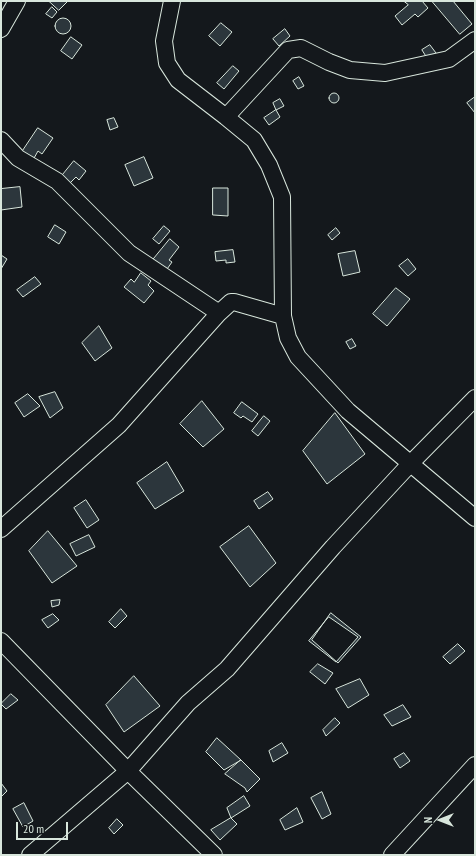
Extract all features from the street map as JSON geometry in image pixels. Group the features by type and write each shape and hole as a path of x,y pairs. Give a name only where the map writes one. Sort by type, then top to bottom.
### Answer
{"street":[{"path":"1,29 17,1"},
{"path":"172,1 164,41 167,63 178,80 254,140 269,165 282,198 283,316 288,338 298,357 348,411 475,518"},
{"path":"226,117 288,50 301,48 329,62 350,70 385,73 449,59 475,40"},
{"path":"1,140 18,158 57,181 130,253 219,313"},
{"path":"1,529 119,425 219,313 231,302 283,316"},
{"path":"30,855 128,771 188,702 227,669 410,464 475,398"},
{"path":"1,641 128,771 214,855"},
{"path":"392,855 475,765"}],"building":[{"path":"49,1 68,1 59,10"},
{"path":"404,1 422,1 428,8 418,17 415,14 402,25 395,16 408,5"},
{"path":"432,1 453,1 472,24 460,34"},
{"path":"52,7 57,12 52,18 46,14"},
{"path":"60,18 66,18 71,23 69,32 66,34 60,34 55,29 55,23"},
{"path":"221,23 232,32 220,46 209,36"},
{"path":"285,29 290,36 279,46 273,39"},
{"path":"71,37 82,45 72,59 61,51"},
{"path":"430,45 436,53 427,58 422,50"},
{"path":"233,66 239,71 224,89 217,83"},
{"path":"299,77 304,86 298,89 293,81"},
{"path":"332,93 336,93 338,94 338,102 332,103 329,100 329,96"},
{"path":"475,97 475,113 467,103"},
{"path":"280,99 284,106 276,110 273,103"},
{"path":"276,110 280,117 269,125 264,118"},
{"path":"114,118 118,127 110,130 107,120"},
{"path":"38,128 53,138 42,154 38,151 33,160 22,152"},
{"path":"144,157 153,178 134,186 125,165"},
{"path":"74,161 86,171 79,180 76,177 69,184 61,177"},
{"path":"20,187 22,207 1,210 1,189"},
{"path":"213,188 228,188 228,216 213,215"},
{"path":"55,225 66,232 59,244 48,237"},
{"path":"164,226 170,231 159,244 153,239"},
{"path":"336,228 340,233 332,240 328,235"},
{"path":"170,239 179,247 169,260 172,262 165,272 152,261"},
{"path":"233,250 235,262 226,263 226,260 216,261 215,252"},
{"path":"355,251 360,272 343,276 338,254"},
{"path":"1,255 7,259 1,269"},
{"path":"408,259 416,269 408,276 399,266"},
{"path":"141,273 151,281 148,285 154,291 144,303 124,287 131,279 134,282"},
{"path":"35,277 41,284 23,297 17,290"},
{"path":"396,288 410,299 387,326 373,314"},
{"path":"99,326 112,348 95,361 82,343"},
{"path":"352,339 356,346 350,349 346,342"},
{"path":"55,392 63,408 50,418 39,397"},
{"path":"28,394 40,406 24,417 15,403"},
{"path":"202,401 224,429 203,447 180,424"},
{"path":"242,402 258,414 252,422 243,416 241,418 234,413"},
{"path":"335,413 365,454 327,484 303,451"},
{"path":"264,416 270,421 258,436 252,431"},
{"path":"167,462 184,491 155,509 137,483"},
{"path":"268,492 273,499 259,509 254,501"},
{"path":"86,500 99,520 87,528 74,508"},
{"path":"249,526 276,563 250,587 220,547"},
{"path":"48,531 77,566 52,583 29,551"},
{"path":"89,535 95,547 76,556 70,544"},
{"path":"60,600 59,605 52,607 51,601"},
{"path":"121,609 127,616 115,628 109,622"},
{"path":"331,613 361,637 338,663 312,640"},
{"path":"53,614 59,620 48,628 42,620"},
{"path":"329,617 358,637 336,662 309,641"},
{"path":"458,644 465,651 450,664 443,657"},
{"path":"318,664 333,673 325,684 310,672"},
{"path":"134,676 160,706 124,732 106,705"},
{"path":"360,679 369,695 348,708 336,689"},
{"path":"11,694 18,700 6,709 1,704"},
{"path":"403,705 411,717 392,726 384,715"},
{"path":"335,718 340,723 326,736 323,730"},
{"path":"217,738 241,760 224,770 206,752"},
{"path":"282,743 288,753 273,762 269,751"},
{"path":"404,753 410,761 400,768 394,759"},
{"path":"241,760 260,779 247,792 245,788 225,774"},
{"path":"1,783 7,791 1,797"},
{"path":"322,792 331,814 322,819 311,798"},
{"path":"244,796 250,806 231,818 227,808"},
{"path":"24,803 33,821 23,827 13,809"},
{"path":"297,808 303,822 285,830 280,820"},
{"path":"231,818 237,824 220,840 211,830"},
{"path":"117,819 123,825 114,834 109,828"}]}
